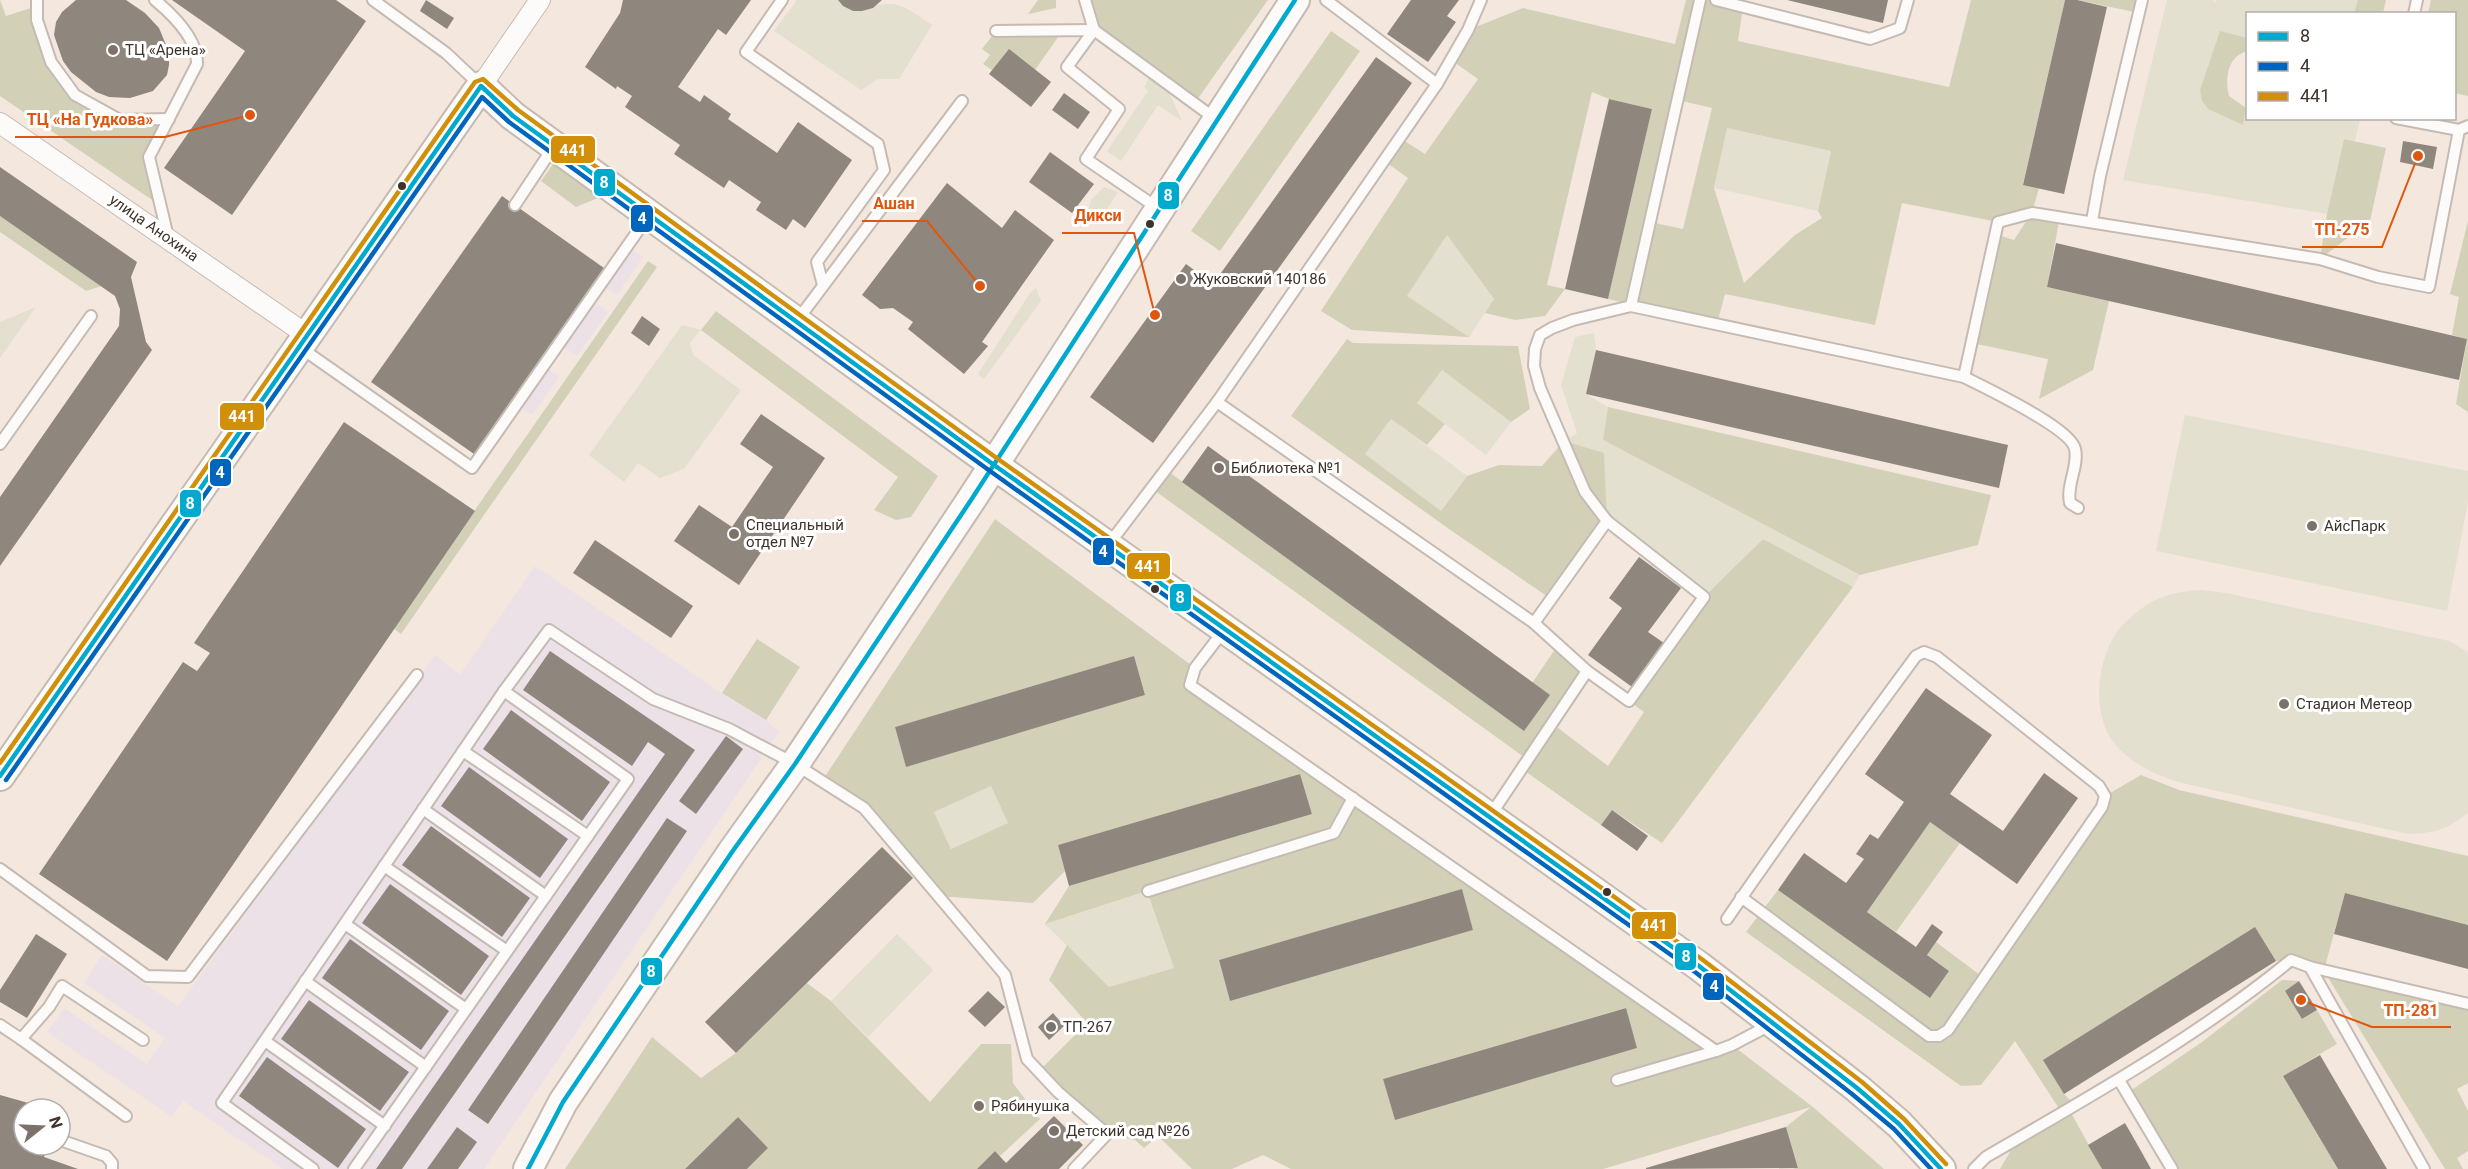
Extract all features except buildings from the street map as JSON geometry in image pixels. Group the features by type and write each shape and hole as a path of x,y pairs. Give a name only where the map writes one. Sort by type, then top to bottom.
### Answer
{"main road":[{"path":"528,1169 563,1102 732,852 795,764 994,465 1295,0"},
{"path":"0,776 481,86 513,116 796,322 1488,818 1699,966 1840,1074 1899,1124 1941,1169"}],"street":[{"path":"481,86 540,0"},
{"name":"улица Анохина","path":"0,123 169,238 303,341"}],"lane":[{"path":"37,0 37,20 51,62 75,94 120,120 169,119"},
{"path":"155,0 169,11 198,53 197,64 149,157 169,238"},
{"path":"373,0 446,53 481,86"},
{"path":"782,0 746,52 878,144 884,170 817,262 823,285"},
{"path":"1085,0 1094,30"},
{"path":"1326,0 1437,84"},
{"path":"1108,545 1217,402 1437,84 1468,30 1481,0"},
{"path":"1631,306 1700,0"},
{"path":"1716,0 1870,39 1900,28 1908,0"},
{"path":"2092,221 2100,176 2142,0"},
{"path":"1094,30 1067,67 1119,108 1086,159 1159,209"},
{"path":"996,31 1094,30 1218,120"},
{"path":"796,322 962,101"},
{"path":"1964,377 1998,222 2032,213 2320,259 2378,277 2429,287 2464,128 2410,120"},
{"path":"515,205 555,146"},
{"path":"303,341 472,468 649,214"},
{"path":"1217,402 1534,623 1587,671 1629,701 1704,597 1607,521 1585,492 1540,388 1534,366 1535,349 1540,335 1552,328 1573,320 1631,306 1964,377 2030,412 2068,436 2075,445 2076,455 2068,492 2070,503 2078,508"},
{"path":"0,444 91,316"},
{"path":"1534,623 1607,521"},
{"path":"1225,629 1195,668 1190,685 1716,1051"},
{"path":"313,1169 222,1103 463,751 549,630 653,699 729,729 795,764 864,808 1005,975 1028,1059 1058,1092 1107,1134 1074,1169"},
{"path":"1727,919 1741,897 1916,656 1924,652 1936,657 2037,736 2099,786 2104,796 2102,807 2096,816 1948,1030 1940,1036 1929,1036 1741,897"},
{"path":"1488,818 1587,671"},
{"path":"0,869 147,976 188,977 417,675"},
{"path":"354,1169 628,778 504,692"},
{"path":"463,751 588,836"},
{"path":"1148,891 1334,833 1353,798"},
{"path":"423,809 546,896"},
{"path":"384,866 507,951"},
{"path":"345,924 466,1009"},
{"path":"1974,1169 1986,1157 2119,1080 2249,994 2291,960 2310,968 2468,1004"},
{"path":"2310,968 2424,1169"},
{"path":"305,981 426,1067"},
{"path":"21,1039 49,1007 62,986 143,1040"},
{"path":"1617,1080 1716,1051 1775,1023"},
{"path":"0,1025 126,1116"},
{"path":"265,1041 385,1126"},
{"path":"2119,1080 2172,1169"},
{"path":"72,1144 106,1156 112,1163 112,1169"}],"shaded area":[{"path":"797,0 838,0 843,6 853,11 895,4 932,25 899,79 878,79 861,90 774,31"},
{"path":"2167,0 2213,0 2215,3 2216,0 2358,0 2354,12 2246,12 2246,38 2220,32 2200,90 2243,125 2246,108 2246,120 2360,120 2355,141 2344,139 2327,214 2123,180"},
{"path":"1149,78 1168,90 1182,121 1158,105 1121,161 1107,151 1148,91 1144,87"},
{"path":"1727,128 1831,151 1818,211 1714,188"},
{"path":"1104,187 1118,192 1107,209 1085,224 1091,200"},
{"path":"1447,235 1494,299 1469,337 1407,296"},
{"path":"628,246 643,257 617,295 601,284"},
{"path":"1036,288 1041,301 984,379 978,374 1030,293"},
{"path":"590,300 608,312 577,356 559,344"},
{"path":"36,307 0,358 0,322"},
{"path":"682,325 701,330 690,343 693,355 741,390 684,469 660,478 638,463 624,482 589,455"},
{"path":"1594,333 1596,350 1586,394 1608,407 1603,440 1860,575 1853,587 1763,539 1704,597 1607,521 1564,441 1577,433 1561,385 1575,337"},
{"path":"544,366 559,377 532,415 517,405"},
{"path":"1442,370 1511,422 1486,455 1417,403"},
{"name":"АйсПарк","path":"2185,415 2468,471 2468,502 2447,611 2156,551"},
{"path":"1391,419 1467,476 1441,511 1365,454"},
{"path":"535,566 726,696 766,720 779,732 484,1169 283,1169 183,1101 172,1117 47,1032 64,1008 147,1064 165,1038 84,983 102,955 178,1006 435,655 460,675"},
{"name":"Стадион Метеор","path":"2201,590 2226,593 2449,641 2468,652 2468,813 2440,830 2408,834 2182,783 2154,773 2129,758 2115,744 2102,718 2100,686 2102,669 2112,640 2120,628 2145,606 2172,594"},
{"path":"991,785 1009,823 951,849 934,812"},
{"path":"1148,891 1174,968 1109,987 1045,924"},
{"path":"897,934 933,970 868,1037 831,1001"}],"green space":[{"path":"0,0 6,16 37,6 51,62 75,95 120,120 169,119 149,157 161,206 0,96"},
{"path":"1038,0 1056,0 1056,8 1028,14"},
{"path":"1085,0 1268,0 1194,104 1094,30"},
{"path":"1686,0 1716,0 1743,7 1738,41 1949,87 1971,0 2065,0 2023,184 2039,188 2032,213 2060,216 2047,287 2109,301 2093,370 2039,399 2048,359 1972,343 1995,234 2014,240 2031,214 1998,222 1902,203 1875,325 1725,294 1717,324 1608,299 1652,109 1609,99 1592,92 1547,285 1565,289 1545,316 1515,320 1485,313 1494,299 1447,235 1407,296 1469,337 1352,330 1321,311 1408,178 1384,161 1400,138 1425,154 1478,79 1451,60 1468,30 1523,8 1675,44","holes":["1678,100 1712,108 1683,229 1650,222","1727,128 1831,151 1818,211 1822,218 1795,235 1744,283 1714,188"]},
{"path":"2077,0 2142,0 2139,13"},
{"path":"2358,0 2386,0 2383,12 2354,12"},
{"path":"2431,0 2468,0 2468,96 2456,93 2456,12 2428,12"},
{"path":"1063,30 1035,70 992,70 983,64 990,55 982,49 996,31"},
{"path":"1331,31 1360,51 1220,251 1191,231"},
{"path":"2220,31 2246,38 2246,51 2231,63 2227,82 2229,96 2246,108 2243,125 2208,109 2202,101 2200,90"},
{"path":"2344,139 2386,148 2370,221 2320,259 2327,214"},
{"path":"558,157 595,189 598,198 576,207 541,181"},
{"path":"0,216 102,286 86,291 0,232"},
{"path":"2468,221 2468,412 2456,404 2467,339 2452,335 2459,297 2450,294"},
{"path":"648,261 657,267 401,634 393,628"},
{"path":"716,311 938,476 911,517 896,520 874,510 898,477 701,330"},
{"path":"1347,339 1353,343 1518,346 1530,409 1511,422 1442,370 1417,403 1445,424 1427,445 1391,419 1365,454 1441,511 1467,476 1499,465 1542,466 1564,441 1604,453 1607,521 1551,599 1291,416"},
{"path":"1608,407 1991,495 1978,545 1860,575 1603,440"},
{"path":"1165,469 1524,731 1532,683 1558,645 1587,671 1553,724 1608,766 1644,712 1629,701 1704,597 1763,539 1853,587 1662,843 1612,810 1601,825 1522,769 1528,760 1151,488"},
{"path":"995,519 1195,668 1190,685 1715,1050 1732,1045 1813,1107 1884,1169 1793,1169 1798,1167 1786,1127 1811,1107 1603,1169 1291,1169 1263,1155 1232,1169 1192,1169 1158,1136 1144,1148 1135,1140 1107,1134 1039,1071 1087,1023 1049,980 1067,945 1109,987 1174,968 1147,891 1045,924 1069,886 1312,814 1300,774 1058,845 1065,871 1033,903 939,896 864,808 822,781","holes":["1134,657 1145,695 906,766 895,727","991,786 1008,823 951,849 934,812","1462,890 1473,930 1230,1001 1219,960","1625,1008 1637,1048 1395,1119 1383,1079"]},
{"path":"757,639 800,667 766,720 722,693"},
{"path":"2141,775 2179,790 2468,856 2468,925 2345,893 2324,970 2468,1004 2468,1083 2457,1089 2468,1111 2468,1151 2457,1158 2463,1169 2445,1169 2324,971 2291,960 2276,961 2255,928 2064,1094 2075,1105 2069,1109 2102,1169 2000,1169 2018,1138 2062,1113 2015,1041 1981,1085 1961,1086 1746,932 1778,890 1930,998 1949,971 1927,955 1936,942 1984,978 2105,796"},
{"path":"1930,822 1960,843 1896,932 1867,912"},
{"path":"2282,980 2299,981 2285,991 2302,1019 2317,1010 2337,1044 2283,1076 2338,1169 2172,1169 2127,1093 2202,1042"},
{"path":"807,983 831,1001 930,1102 981,1044 1011,1044 1013,1083 1040,1119 1000,1156 995,1151 977,1169 747,1169 768,1148 738,1117 685,1169 565,1169 652,1037 701,1078 736,1053"}],"transit line":[{"name":"8","path":"528,1169 563,1102 732,852 795,764 971,500 1295,0"},
{"name":"441","path":"0,763 475,82 483,79 518,110 998,459 1703,960 1862,1082 1904,1119 1946,1164"},
{"name":"8","path":"0,776 481,86 513,116 994,465 1699,966 1857,1088 1899,1124 1941,1169"},
{"name":"4","path":"6,780 482,97 509,122 990,471 1695,972 1894,1129 1931,1169"}],"place":[{"name":"ТЦ «Арена»","path":"113,50"},
{"name":"ТЦ «На Гудкова»","path":"250,115"},
{"name":"ТП-275","path":"2418,156"},
{"name":"Жуковский 140186","path":"1181,279"},
{"name":"Ашан","path":"980,286"},
{"name":"Дикси","path":"1155,315"},
{"name":"Библиотека №1","path":"1219,468"},
{"name":"АйсПарк","path":"2312,526"},
{"name":"Специальный отдел №7","path":"734,534"},
{"name":"Стадион Метеор","path":"2284,704"},
{"name":"ТП-281","path":"2301,1000"},
{"name":"ТП-267","path":"1051,1027"},
{"name":"Рябинушка","path":"979,1106"},
{"name":"Детский сад №26","path":"1054,1131"}]}
